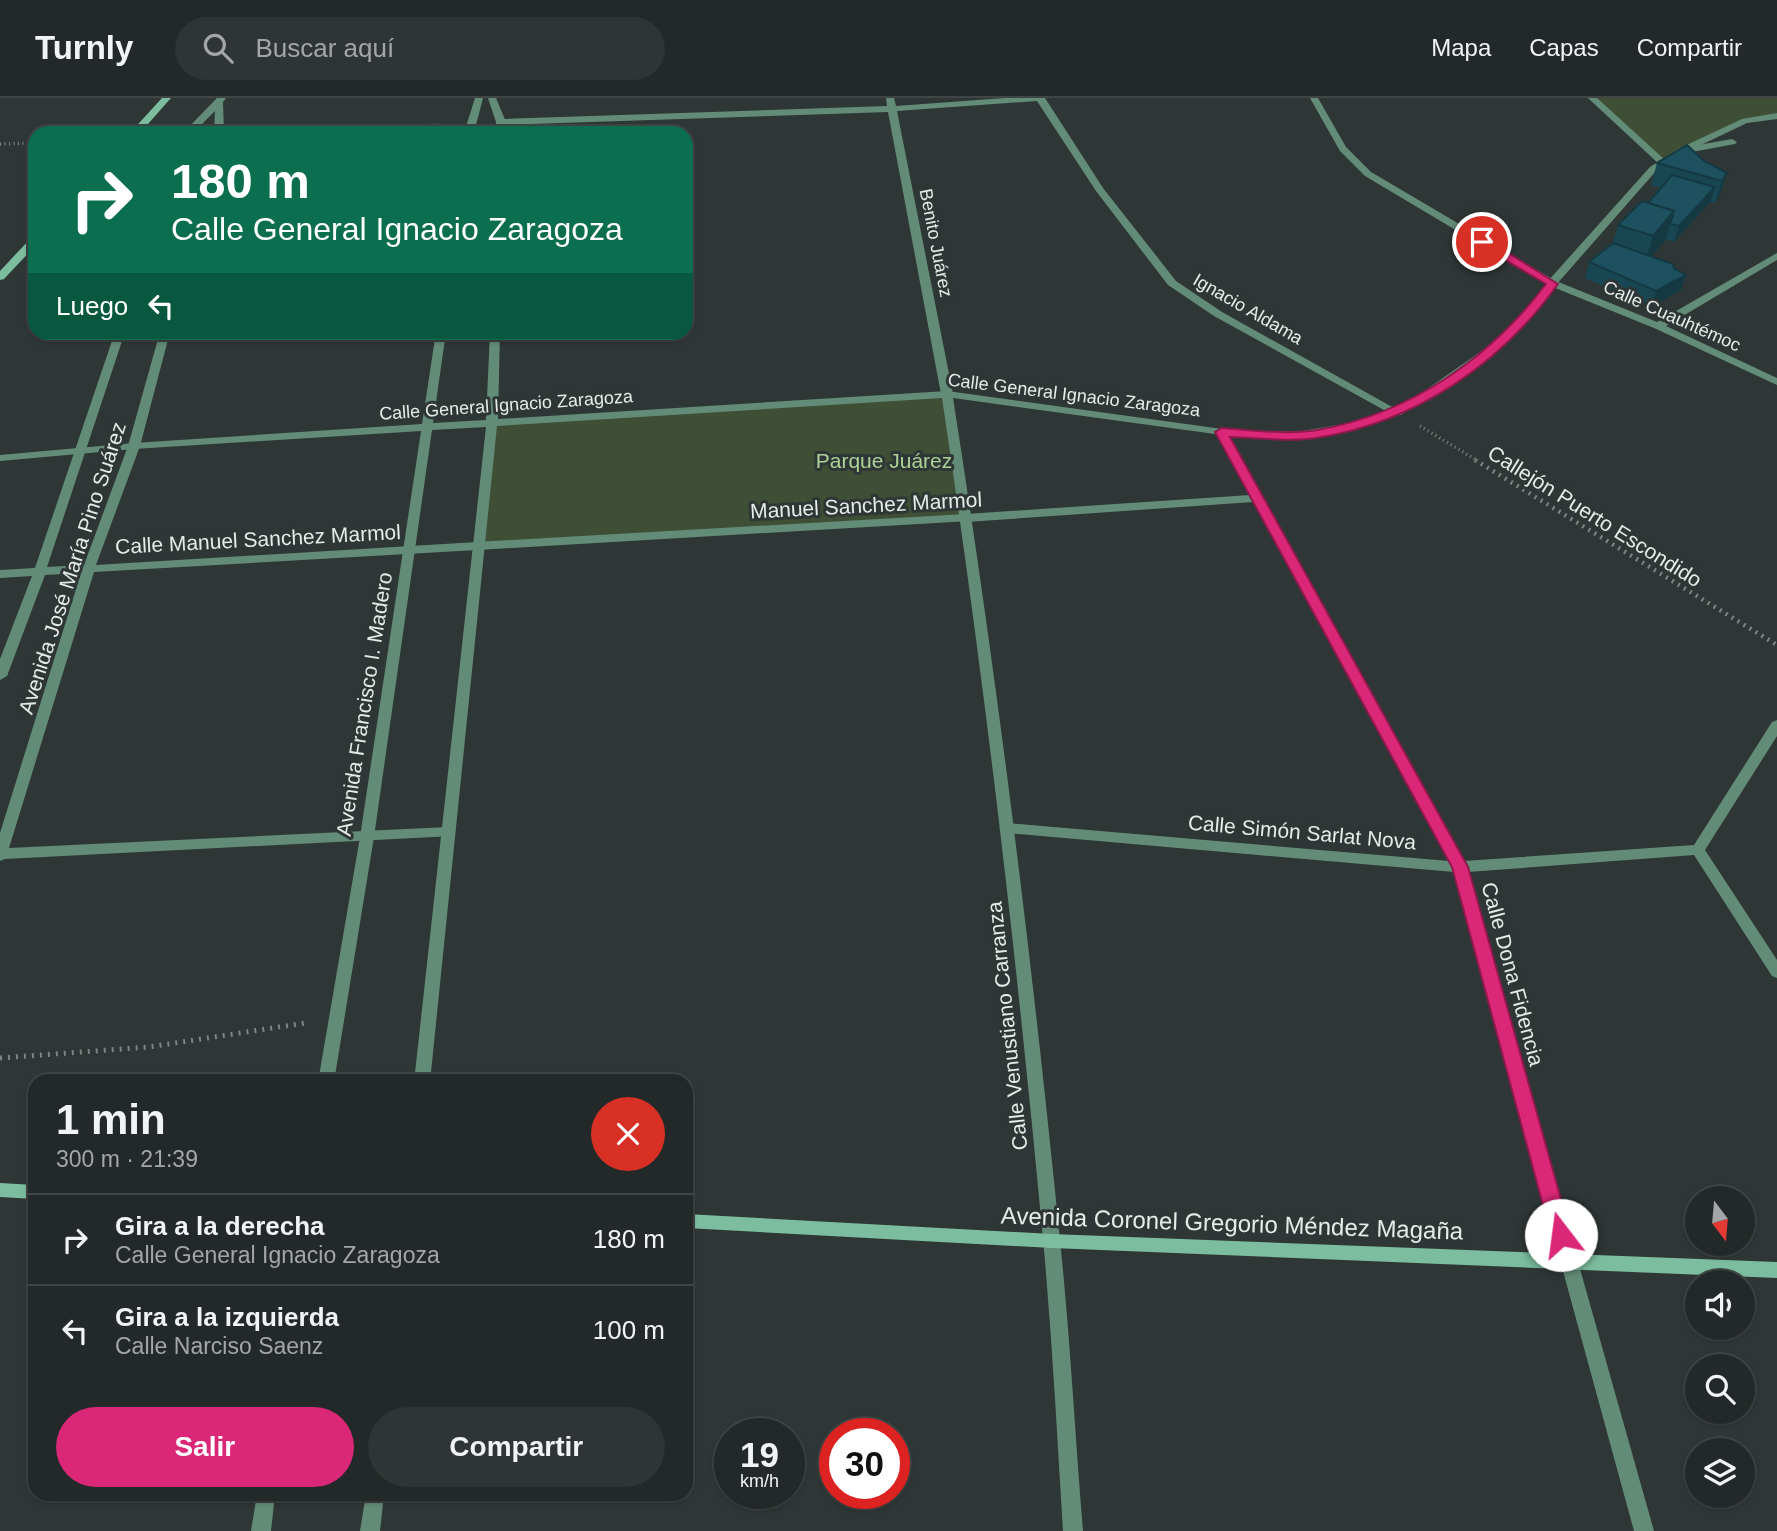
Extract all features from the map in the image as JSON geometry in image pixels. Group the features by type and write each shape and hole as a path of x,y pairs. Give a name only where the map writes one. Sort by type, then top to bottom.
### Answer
{"main road":[{"path":"141,126 167,98"},
{"path":"0,277 28,247"},
{"path":"0,1190 28,1192"},
{"name":"Avenida Coronel Gregorio Méndez Magaña","path":"693,1221 1052,1241 1777,1270"}],"street":[{"path":"471,126 479,98"},
{"path":"492,98 501,126"},
{"path":"501,122 1040,98"},
{"name":"Ignacio Aldama","path":"1040,98 1099,189 1172,284 1218,314 1397,413"},
{"name":"Calle Cuauhtémoc","path":"1314,98 1339,145 1356,166 1552,284 1658,326 1777,382"},
{"path":"1592,98 1662,162"},
{"path":"195,126 220,100"},
{"path":"219,126 220,100"},
{"name":"Benito Juárez","path":"891,103 947,394 966,518"},
{"name":"Calle General Ignacio Zaragoza","path":"0,458 135,446 947,394 1268,437 1317,434 1357,426 1397,413 1426,397 1498,346 1535,308 1552,284 1643,177 1681,151 1745,121 1777,116"},
{"path":"1681,151 1732,142"},
{"path":"1658,326 1777,256"},
{"name":"Avenida José María Pino Suárez","path":"0,676 40,571 117,340"},
{"name":"Avenida José María Pino Suárez","path":"0,855 89,568 135,446 164,340"},
{"name":"Avenida Francisco I. Madero","path":"327,1074 367,836 440,340"},
{"path":"423,1074 492,423 495,340"},
{"name":"Calle Dona Fidencia","path":"1222,432 1460,867 1644,1531"},
{"name":"Manuel Sanchez Marmol","path":"477,546 966,518 1256,498"},
{"name":"Calle Venustiano Carranza","path":"966,518 1006,828 1052,1241 1073,1531"},
{"name":"Calle Manuel Sanchez Marmol","path":"0,574 477,546"},
{"path":"1777,725 1698,850 1777,972"},
{"name":"Calle Simón Sarlat Nova","path":"1006,828 1460,867 1698,850"},
{"path":"0,855 448,832"},
{"path":"261,1531 265,1501"},
{"path":"370,1531 373,1501"}],"path":[{"path":"0,144 28,143"},
{"name":"Callejón Puerto Escondido","path":"1397,413 1777,645"},
{"path":"0,1058 149,1047 336,1018"}],"green space":[{"path":"1592,98 1777,98 1777,116 1745,121 1662,162"},
{"name":"Parque Juárez","path":"947,394 966,518 477,546 492,423"}],"building":[{"path":"1687,145 1704,161 1727,173 1722,181 1657,163"},
{"path":"1672,175 1715,187 1679,226 1670,224 1674,211 1648,203"},
{"path":"1642,201 1674,211 1653,236 1618,225"},
{"path":"1613,243 1673,264 1674,268 1686,275 1656,291 1589,262"}],"route":[{"path":"1482,242 1552,284 1528,316 1477,363 1397,413 1357,426 1293,436 1268,437 1222,432 1460,867 1561,1235"}]}
